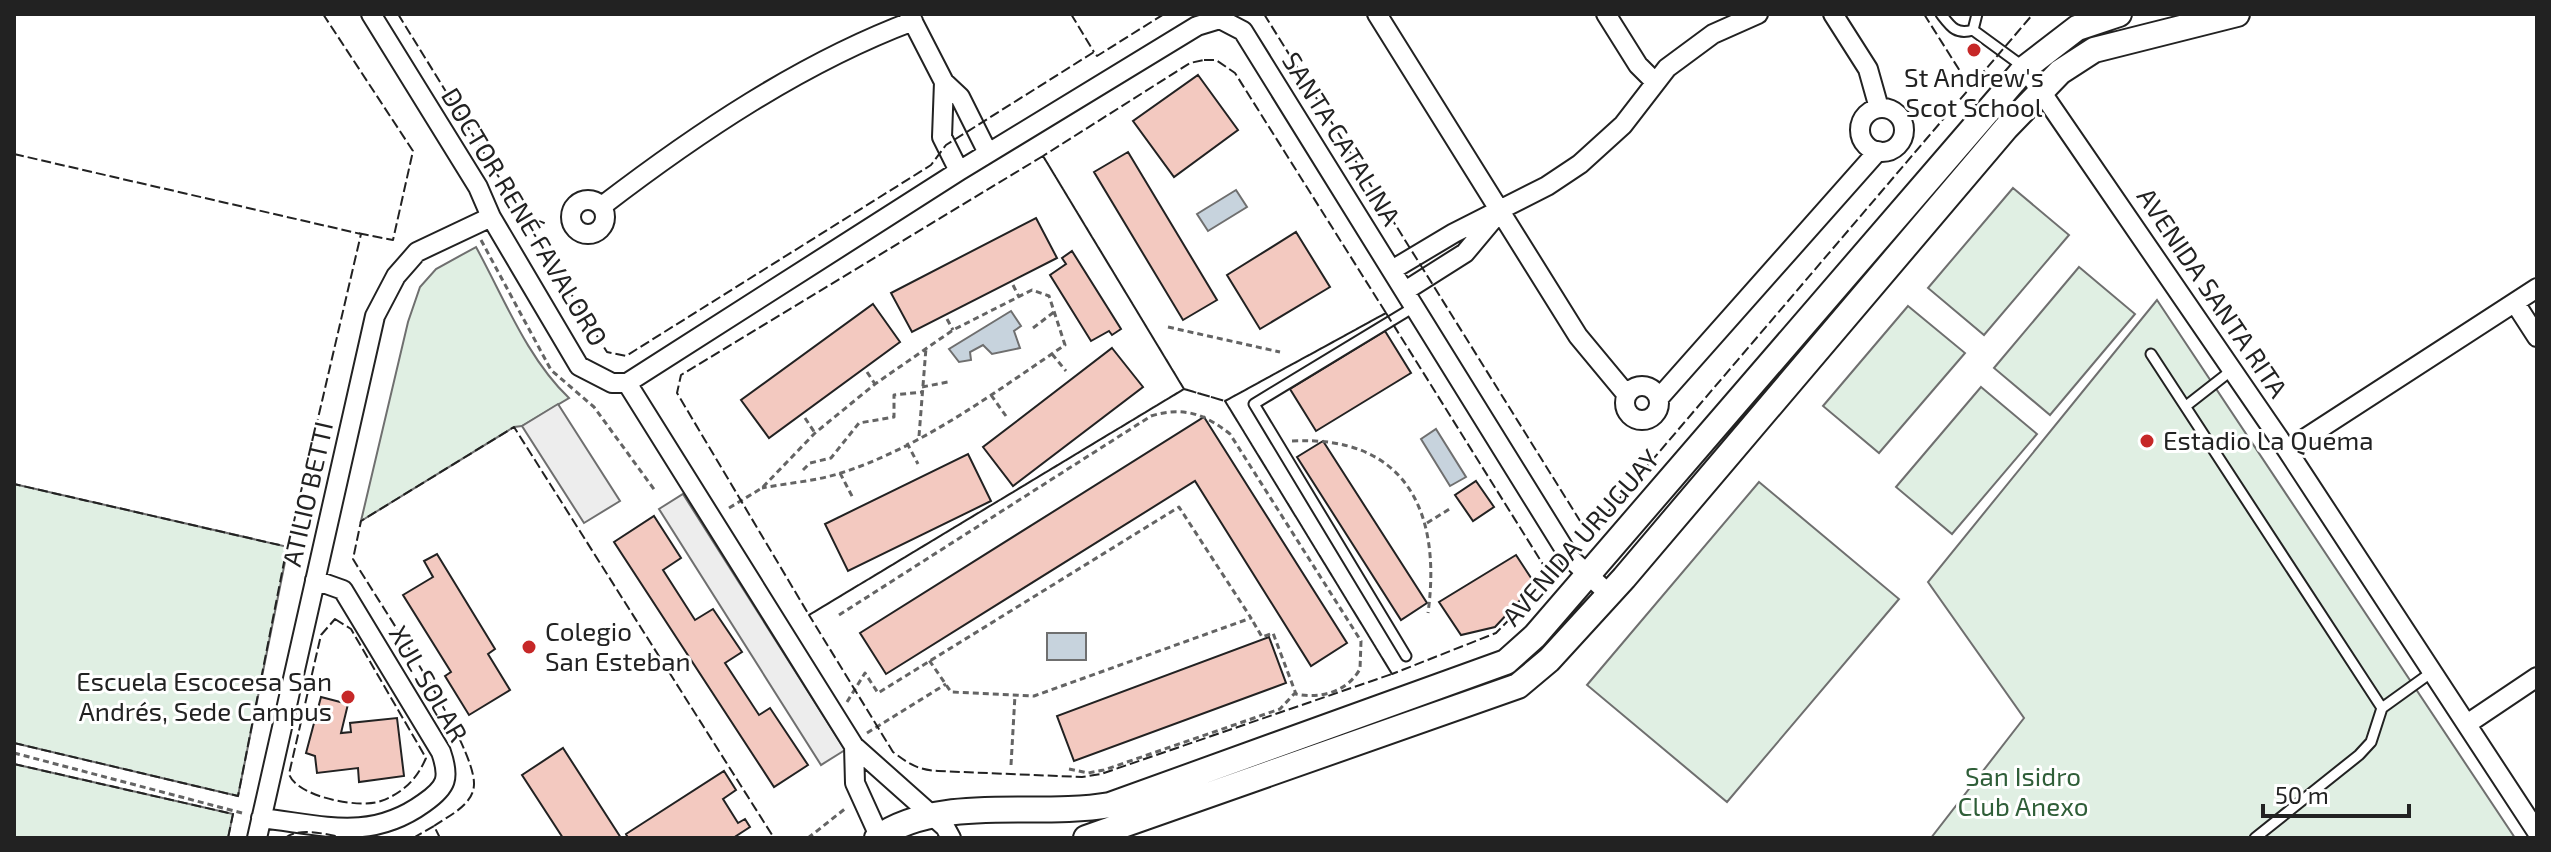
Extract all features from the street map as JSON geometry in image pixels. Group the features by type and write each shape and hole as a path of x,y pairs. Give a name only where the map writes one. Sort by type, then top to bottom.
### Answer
{"main road":[{"name":"AVENIDA URUGUAY","path":"879,837 901,822 926,814 1067,811 1110,805 1487,671 1521,650 2025,68 2067,34 2119,14"},
{"path":"1086,838 1504,694 1532,676 1609,594 2042,89 2076,59 2094,50 2237,14"}],"street":[{"name":"DOCTOR RENÉ FAVALORO","path":"371,14 478,187 491,217 579,366 612,383 627,383"},
{"path":"1179,14 1188,31"},
{"path":"1377,14 1578,336 1627,395 1627,412 1641,421 1656,414 1659,398 1878,151 1898,146 1905,127 1893,110 1879,108 1865,115 1860,129 1865,144 1878,151"},
{"path":"1606,14 1638,65 1653,80"},
{"path":"1392,270 1454,233 1547,186 1606,143 1653,80 1713,34 1758,14"},
{"path":"1833,14 1868,69 1879,108"},
{"name":"SANTA CATALINA","path":"627,383 988,153 1188,31 1219,16 1243,31 1570,558 1609,594"},
{"path":"602,206 721,122 849,49 911,18 944,82 960,97 988,153"},
{"name":"AVENIDA SANTA RITA","path":"2025,68 2287,450 2537,832"},
{"path":"944,82 942,137 959,171"},
{"path":"1410,299 1465,253 1500,210"},
{"name":"ATILIO BETTI","path":"257,838 375,316 396,276 417,252 491,217"},
{"path":"2287,450 2537,288"},
{"path":"2515,303 2537,337"},
{"path":"627,383 852,744 926,814 945,827 951,838"},
{"path":"1627,395 1635,387 1647,386 1659,398"},
{"name":"XUL SOLAR","path":"261,818 357,828 376,827 406,816 443,790 448,778 441,752 343,590 315,580"},
{"path":"2467,724 2537,677"},
{"path":"852,744 851,763 879,837"}],"lane":[{"path":"1941,14 1953,30 1963,33 1973,30"},
{"path":"1973,30 1977,14"},
{"path":"1973,30 2025,68"},
{"path":"1406,656 1254,404 1410,299"},
{"path":"2151,354 2382,708"},
{"path":"2186,406 2232,370"},
{"path":"2255,838 2359,755 2371,742 2382,708 2432,672"}],"path":[{"path":"1013,285 1019,297"},
{"path":"741,501 762,488 815,433 875,384 953,330 1032,290 1049,296 1065,345 991,395 919,437 840,473 762,488"},
{"path":"1033,328 1054,312"},
{"path":"947,319 953,330"},
{"path":"1168,327 1280,352"},
{"path":"919,437 926,348"},
{"path":"1052,354 1066,371"},
{"path":"867,372 875,384"},
{"path":"803,470 810,463 831,458 859,423 894,417 894,395 948,382"},
{"path":"991,395 1006,416"},
{"path":"839,615 1151,416 1165,412 1203,414 1230,434 1361,641 1364,655 1355,679 1341,689 1313,697 1295,693"},
{"path":"805,418 815,433"},
{"path":"1277,441 1328,439 1351,444 1376,457 1415,499 1427,523 1434,572 1428,613"},
{"path":"907,443 918,464"},
{"path":"840,473 853,498"},
{"path":"837,719 865,673 878,693 1179,507 1262,637 1273,633 1295,693"},
{"path":"1427,523 1451,508"},
{"path":"929,660 951,692 1034,696 1251,618"},
{"path":"852,744 946,684"},
{"path":"1069,769 1088,773 1104,770 1280,709 1295,693"},
{"path":"1011,765 1015,695"},
{"path":"14,753 261,818"},
{"path":"808,838 862,797"}],"green space":[{"path":"2013,188 2069,235 1984,335 1928,288"},
{"path":"476,247 528,346 569,398 522,426 514,427 361,521 408,322 420,287 436,269"},
{"path":"2079,267 2135,314 2050,415 1994,368"},
{"name":"Estadio La Quema","path":"2157,300 2515,838 1931,838 2024,718 1928,582"},
{"path":"1908,306 1965,353 1879,453 1823,406"},
{"path":"1981,387 2037,434 1952,534 1896,487"},
{"path":"1759,482 1899,599 1727,802 1587,685"},
{"path":"14,484 288,547 238,796 14,743"},
{"path":"14,764 233,814 228,838 14,838"}],"shaded area":[{"path":"1236,190 1247,207 1208,231 1197,214"},
{"path":"1011,311 1021,326 1014,331 1020,348 992,354 983,345 970,352 971,360 959,362 949,349"},
{"path":"558,404 620,501 584,523 522,426"},
{"path":"1436,429 1466,477 1450,486 1421,439"},
{"path":"683,494 845,750 821,765 659,509"},
{"path":"1047,633 1086,633 1086,660 1047,660"}],"building":[{"path":"1198,75 1238,130 1174,177 1133,121"},
{"path":"1128,152 1217,300 1183,320 1094,172"},
{"path":"1036,218 1057,258 912,332 891,293"},
{"path":"1296,232 1330,287 1260,329 1227,275"},
{"path":"1072,251 1121,329 1112,335 1109,331 1091,341 1050,275 1066,264 1062,258"},
{"path":"873,304 900,342 769,438 741,400"},
{"path":"1385,331 1411,373 1316,431 1290,389"},
{"path":"1112,348 1143,387 1013,486 983,447"},
{"path":"1204,417 1347,643 1311,666 1195,481 886,674 860,633"},
{"path":"1323,441 1427,603 1401,620 1297,457"},
{"path":"968,454 991,501 848,571 825,524"},
{"path":"1476,481 1494,507 1473,521 1455,495"},
{"path":"654,516 681,558 663,570 695,620 713,609 742,652 725,663 759,715 770,708 808,765 774,787 614,542"},
{"path":"437,554 495,649 488,654 510,690 469,715 445,676 451,672 403,595 433,577 424,561"},
{"path":"1516,555 1535,584 1495,627 1461,635 1439,602"},
{"path":"1269,637 1286,683 1074,761 1057,716"},
{"path":"321,697 348,704 341,733 351,732 350,723 397,718 404,776 359,782 358,768 317,773 315,756 306,753"},
{"path":"563,748 621,838 563,838 522,775"},
{"path":"724,771 736,790 723,799 738,823 745,819 750,827 733,838 628,838 626,834"}],"fence":[{"path":"323,14 413,151 393,240 357,233"},
{"path":"398,14 607,352 626,356 931,165 946,145 1094,52 1097,56 1164,14"},
{"path":"1071,14 1094,52"},
{"path":"1264,14 1582,524 1596,526 2033,14"},
{"path":"1924,14 1970,87"},
{"path":"1204,60 1216,60 1235,73 1386,313 1225,401 1184,389 1043,156 1190,63 1204,60"},
{"path":"14,154 361,234 288,547 14,484"},
{"path":"1043,156 1184,389 809,615 677,393 681,375 1043,156"},
{"path":"1386,313 1544,566 1543,585 1496,633 1392,674 1225,401 1386,313"},
{"path":"1184,389 1225,401 1392,674 1101,774 1082,777 931,770 914,766 893,752 809,615 1184,389"},
{"path":"434,826 470,798 474,784 470,765 443,706 353,559 361,521 514,427 774,838"},
{"path":"14,743 238,796 287,547"},
{"path":"335,619 351,629 426,758 408,784 381,801 345,802 316,795 294,782 289,774 321,635 335,619"},
{"path":"14,764 233,814 228,838"},
{"path":"413,838 434,826 440,838"},
{"path":"285,838 306,832 346,838"}],"place":[{"name":"St Andrew's Scot School","path":"1974,50"},
{"name":"Estadio La Quema","path":"2147,441"},
{"name":"Colegio San Esteban","path":"529,647"},
{"name":"Escuela Escocesa San Andrés, Sede Campus","path":"348,697"}],"park label":[{"name":"San Isidro Club Anexo","path":"2023,792"}]}
